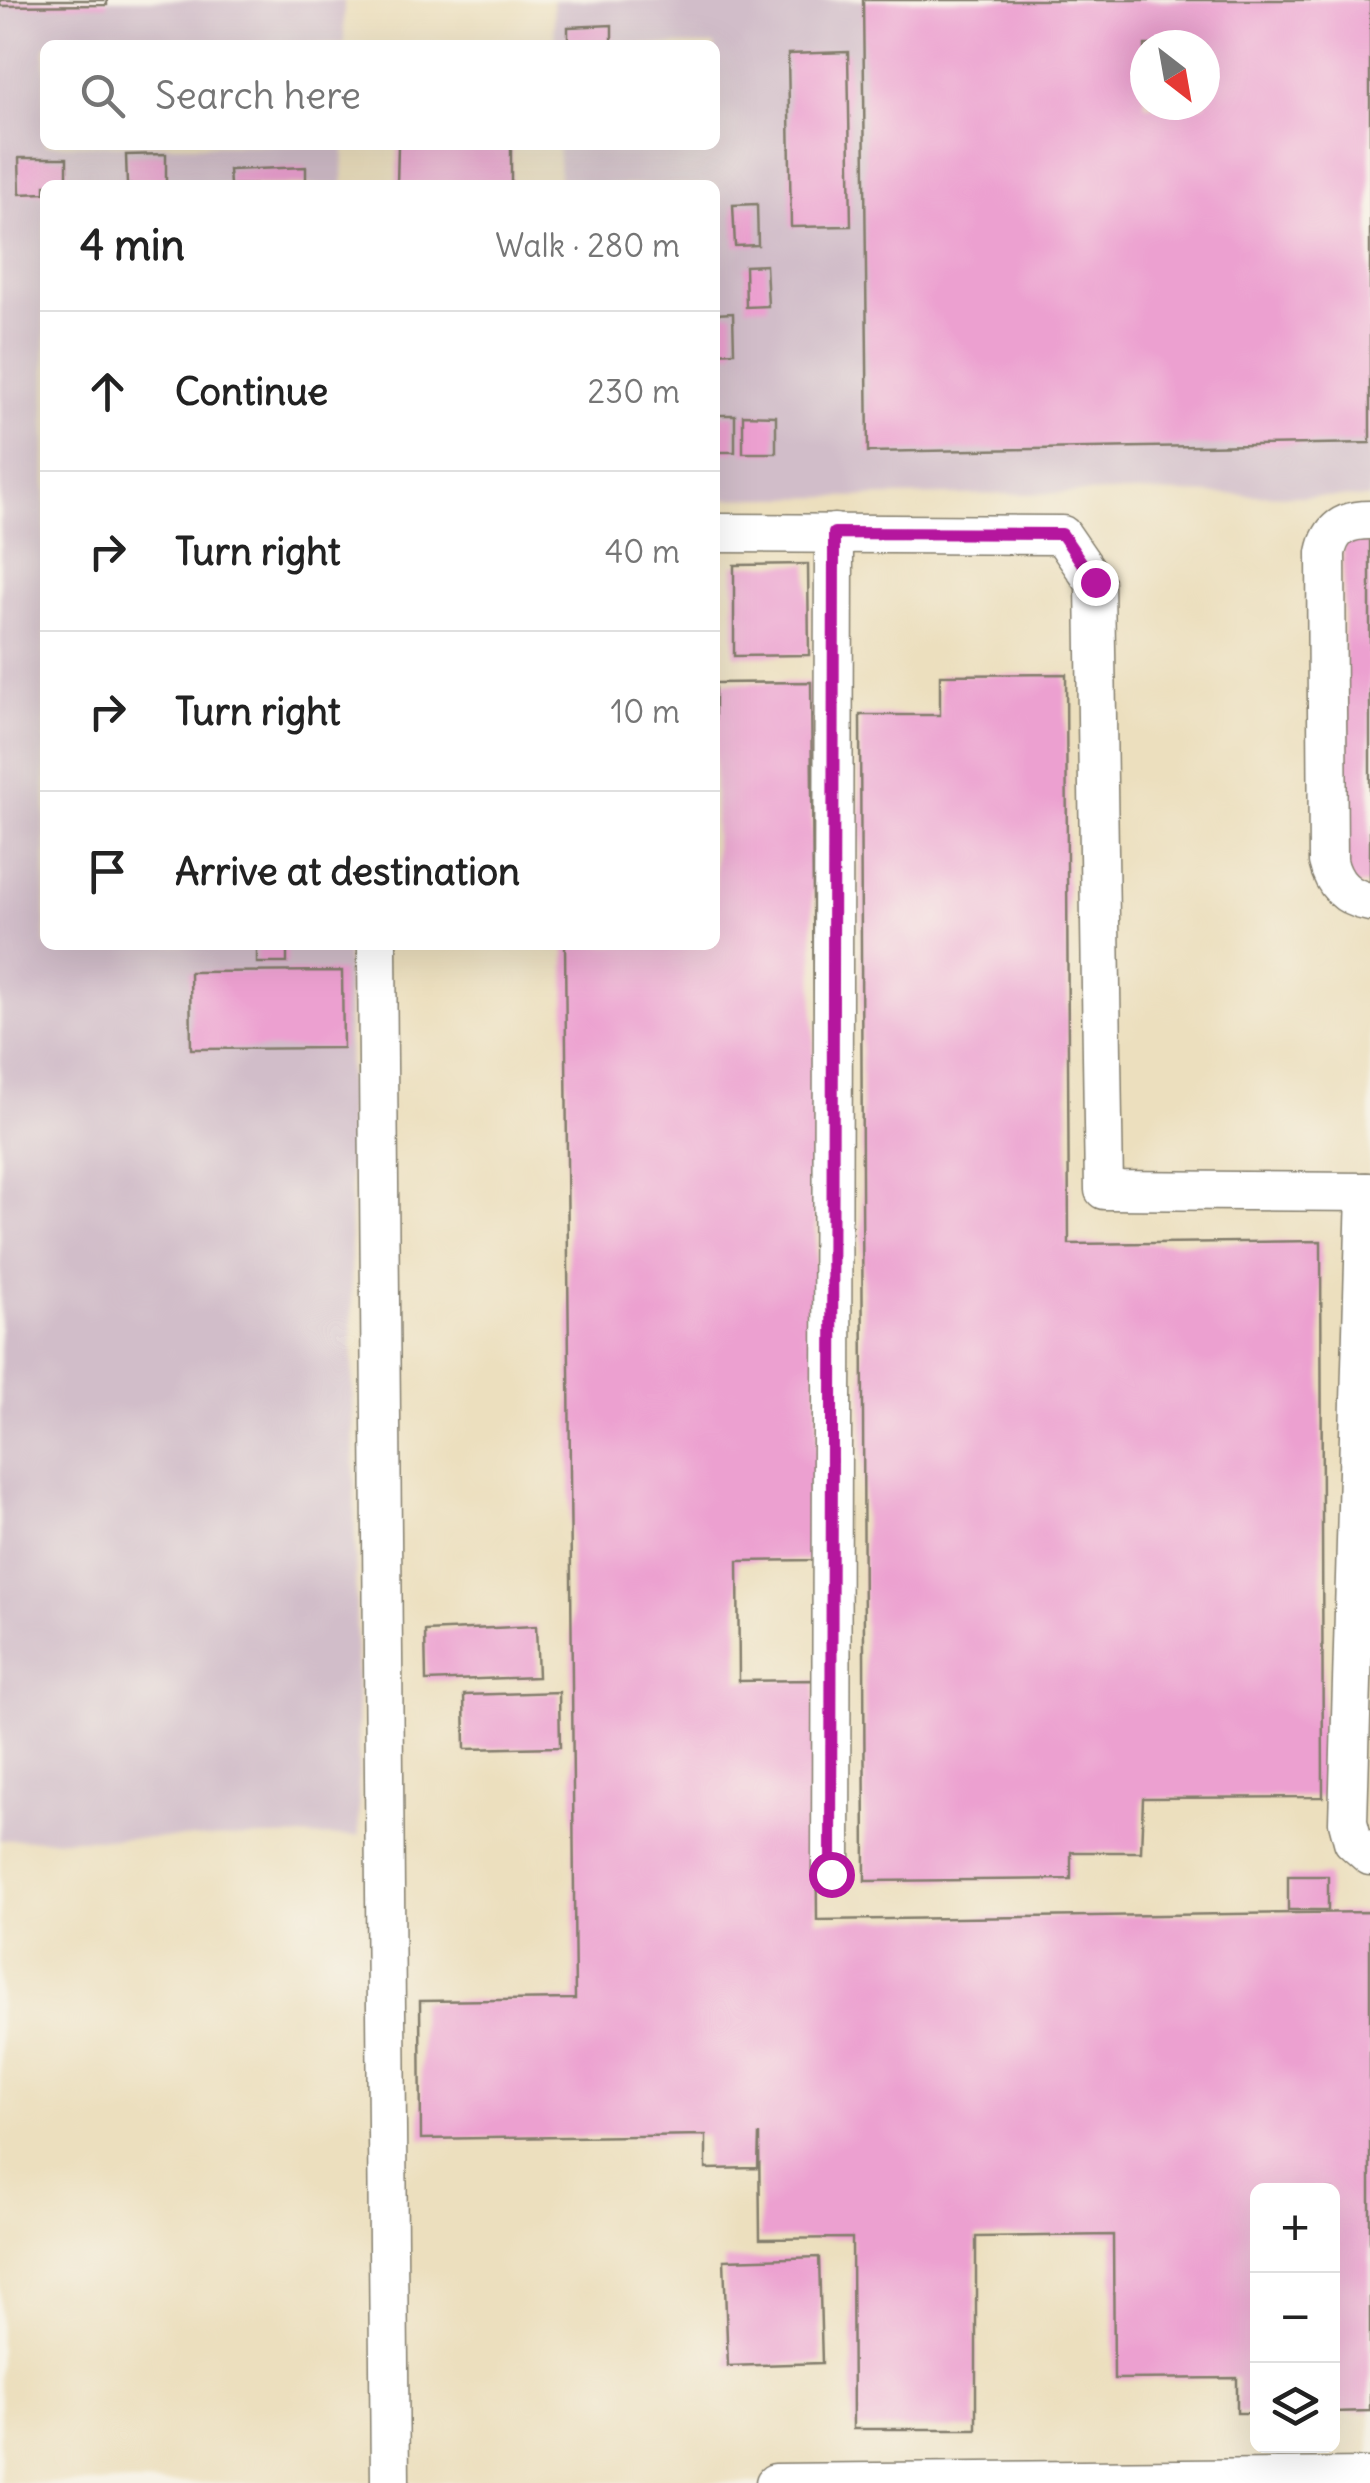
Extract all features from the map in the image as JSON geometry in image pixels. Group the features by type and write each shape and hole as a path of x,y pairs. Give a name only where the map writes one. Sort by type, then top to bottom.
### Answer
{"lane":[{"path":"1370,520 1348,522 1336,529 1328,540 1326,553 1328,861 1338,885 1358,900 1370,902"},
{"path":"720,532 1062,534 1095,582 1104,1190 1368,1192 1348,1822 1353,1842 1370,1856"},
{"path":"831,1874 834,533"},
{"path":"377,950 390,2483"},
{"path":"775,2483 1370,2477"}],"shaded area":[{"path":"0,0 344,0 344,40 40,40 40,150 344,150 343,180 40,180 40,950 347,950 359,1836 0,1840"},
{"path":"553,0 1370,0 1370,498 1138,492 720,499 720,180 560,180 558,150 720,150 720,40 555,40"}],"building":[{"path":"0,0 107,0 107,5 0,6"},
{"path":"863,0 1370,0 1370,443 868,452"},
{"path":"612,25 612,40 568,40 568,27"},
{"path":"848,52 851,226 791,227 788,54"},
{"path":"398,150 511,150 511,180 397,180"},
{"path":"166,154 166,180 127,180 126,155"},
{"path":"19,158 67,158 67,180 40,180 40,193 20,194"},
{"path":"306,167 306,180 230,180 229,170"},
{"path":"757,204 758,245 735,246 733,205"},
{"path":"766,265 768,306 746,307 745,266"},
{"path":"733,313 734,352 720,353 720,314"},
{"path":"720,415 735,415 735,452 720,452"},
{"path":"743,415 776,416 776,453 743,453"},
{"path":"1343,538 1370,538 1370,885 1346,886"},
{"path":"808,564 809,655 734,656 734,565"},
{"path":"1066,674 1069,1244 1321,1241 1323,1797 1143,1798 1141,1852 1071,1852 1071,1879 865,1881 860,715 940,715 940,675"},
{"path":"811,682 819,1560 738,1561 739,1681 815,1680 817,1920 1370,1912 1370,2411 1340,2412 1340,2183 1250,2183 1250,2413 1237,2413 1237,2378 1114,2379 1113,2235 976,2237 976,2429 853,2429 852,2238 760,2239 759,2134 758,2168 706,2169 706,2135 421,2139 420,2001 575,1999 565,950 720,950 720,683"},
{"path":"257,950 287,950 287,963 257,963"},
{"path":"342,971 343,1048 191,1049 190,972"},
{"path":"536,1626 538,1677 426,1681 425,1631"},
{"path":"559,1692 560,1747 465,1749 464,1695"},
{"path":"1288,1876 1328,1876 1328,1910 1288,1910"},
{"path":"819,2257 822,2363 728,2366 724,2260"}],"route":[{"path":"831,1874 834,533 1062,534 1095,582"}]}
